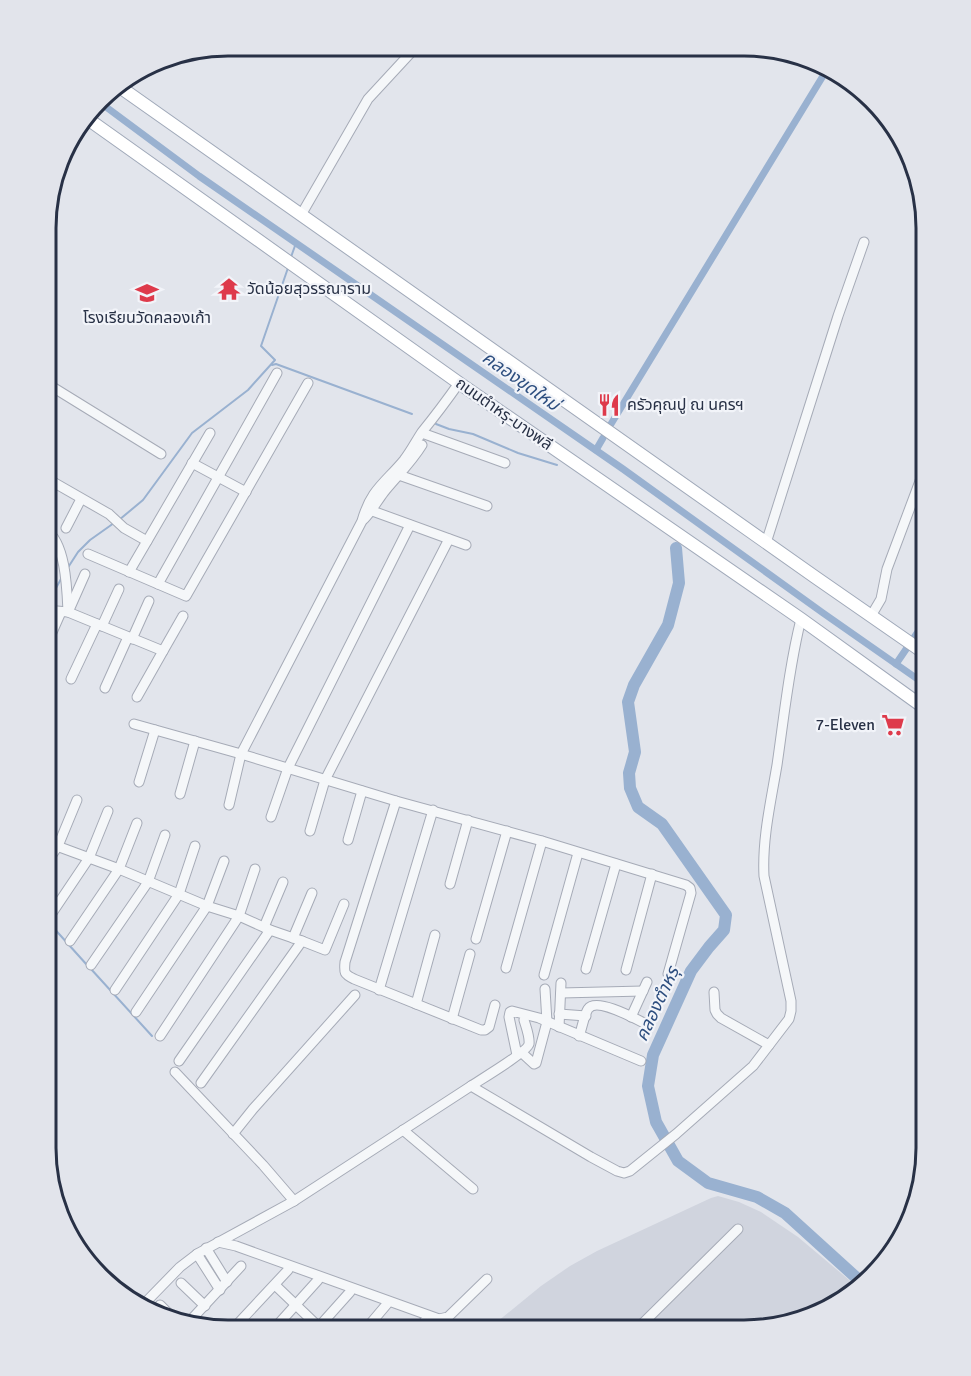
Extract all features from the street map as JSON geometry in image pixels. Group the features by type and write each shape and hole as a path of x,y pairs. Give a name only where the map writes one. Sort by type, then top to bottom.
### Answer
{"main road":[{"path":"124,90 916,647"},
{"name":"ถนนตำหรุ-บางพลี","path":"93,121 459,383 801,619 915,701"}],"street":[{"path":"301,215 368,99 409,55"},
{"path":"766,543 838,316 864,242"},
{"path":"158,584 278,373"},
{"path":"88,554 186,596 308,383"},
{"path":"229,805 241,754 362,521 396,474 412,460 426,431 459,383"},
{"path":"56,389 161,454"},
{"path":"426,431 505,463"},
{"path":"129,572 210,433"},
{"path":"192,463 246,492"},
{"path":"396,474 487,506"},
{"path":"56,484 109,514 124,528 147,542"},
{"path":"871,616 882,599 888,568 916,493"},
{"path":"66,528 81,499"},
{"path":"369,510 466,545"},
{"path":"271,817 288,768 410,525"},
{"path":"310,831 325,780 448,539"},
{"path":"56,543 67,586 64,612"},
{"path":"56,627 85,574"},
{"path":"71,680 119,589"},
{"path":"105,688 149,601"},
{"path":"56,611 99,625 163,651"},
{"path":"137,697 183,616"},
{"path":"471,1086 573,1147 624,1173 660,1148 753,1066 789,1019 791,1001 764,876 764,863 766,834 801,619"},
{"path":"134,724 542,841 686,885 690,888 691,893 668,974"},
{"path":"140,782 155,730"},
{"path":"180,794 195,741"},
{"path":"348,840 362,791"},
{"path":"56,849 77,800"},
{"path":"396,801 344,971 347,975 379,990 485,1030 489,1027 495,1005"},
{"path":"379,990 433,810"},
{"path":"56,907 89,858 108,811"},
{"path":"450,884 468,820"},
{"path":"70,941 119,869 137,823"},
{"path":"476,939 507,831"},
{"path":"92,965 148,882 165,835"},
{"path":"506,968 542,841"},
{"path":"58,846 207,906 239,916 325,950 344,904"},
{"path":"115,990 179,894 195,846"},
{"path":"544,975 578,853"},
{"path":"136,1012 207,906 224,861"},
{"path":"586,969 616,864"},
{"path":"160,1036 239,916 255,869"},
{"path":"626,970 652,874"},
{"path":"179,1061 267,929 283,882"},
{"path":"201,1083 297,939 312,893"},
{"path":"416,1004 435,935"},
{"path":"452,1019 470,954"},
{"path":"559,1027 561,983"},
{"path":"561,993 614,992 645,987 631,1017"},
{"path":"545,989 547,1022 536,1063 534,1064 519,1054 509,1017 510,1012 513,1011 538,1018 547,1022 559,1027 579,1036 641,1061"},
{"path":"609,1007 614,992"},
{"path":"714,992 717,1014 721,1018 769,1045"},
{"path":"233,1134 355,995"},
{"path":"579,1036 588,1008 593,1005 609,1007 646,1024"},
{"path":"560,1014 586,1016"},
{"path":"147,1301 180,1267 206,1248 294,1201 519,1054 529,1045 524,1020"},
{"path":"175,1072 294,1201"},
{"path":"402,1130 473,1189"},
{"path":"645,1321 738,1229"},
{"path":"218,1242 439,1319 448,1317 488,1279"},
{"path":"206,1248 227,1282"},
{"path":"197,1254 220,1290"},
{"path":"194,1317 242,1266"},
{"path":"241,1321 288,1270"},
{"path":"281,1321 318,1280"},
{"path":"181,1283 205,1305"},
{"path":"275,1285 311,1321"},
{"path":"326,1321 350,1293"},
{"path":"373,1321 387,1304"}],"shaded area":[{"path":"718,1196 761,1212 798,1237 852,1282 820,1303 788,1315 766,1319 744,1321 498,1321 570,1266"}],"waterway":[{"path":"611,424 823,76"},
{"name":"คลองขุดใหม่","path":"105,107 199,176 623,469 916,678"},
{"path":"291,257 296,243"},
{"path":"119,520 143,500 192,433 248,390 275,360 261,346 289,265"},
{"path":"272,365 276,364 412,414"},
{"path":"436,424 473,434 518,453 557,465"},
{"path":"596,450 603,438"},
{"path":"67,569 78,552 90,540 114,523"},
{"name":"คลองตำหรุ","path":"676,548 679,583 668,625 634,685 628,702 635,752 629,773 630,788 638,807 662,824 726,915 724,930 691,971 653,1055 648,1086 656,1122 678,1161 708,1183 757,1197 785,1213 857,1278"},
{"path":"56,588 61,579"},
{"path":"896,664 916,635"},
{"path":"56,931 87,965"},
{"path":"91,969 152,1036"}],"place":[{"name":"วัดน้อยสุวรรณาราม","path":"229,289"},
{"name":"โรงเรียนวัดคลองเก้า","path":"147,293"},
{"name":"ครัวคุณปู ณ นครฯ","path":"609,405"},
{"name":"7-Eleven","path":"893,725"}]}
